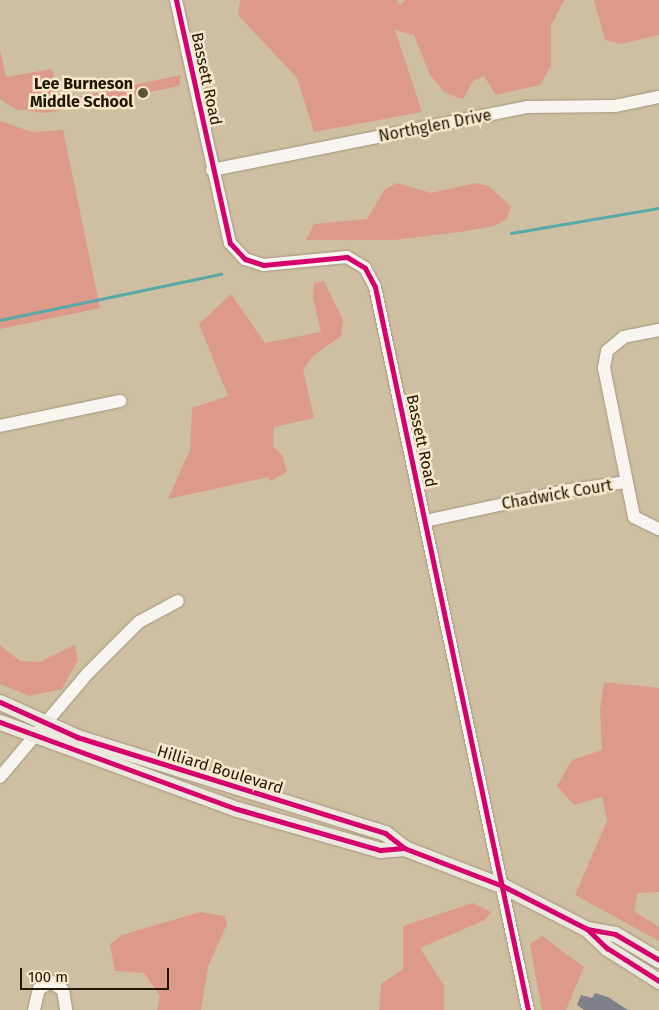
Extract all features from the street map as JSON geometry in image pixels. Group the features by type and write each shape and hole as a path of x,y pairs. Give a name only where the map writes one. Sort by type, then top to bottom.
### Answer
{"main road":[{"name":"Hilliard Boulevard","path":"0,702 41,732"},
{"name":"Hilliard Boulevard","path":"0,722 41,732 385,833 404,848 503,886 587,929 607,948 659,981"},
{"name":"Hilliard Boulevard","path":"587,929 615,934 659,960"}],"street":[{"name":"Bassett Road","path":"176,0 226,233 245,259 271,265 342,256 357,261 371,277 425,521 528,1010"},
{"name":"Northglen Drive","path":"212,170 528,107 615,106 659,97"},
{"path":"626,482 604,368 607,350 624,337 659,330"},
{"path":"0,426 120,401"},
{"name":"Chadwick Court","path":"425,521 564,490 626,482 634,517 648,528 659,529"},
{"path":"0,777 41,732 88,673 139,622 178,601"},
{"path":"34,1010 39,989 51,982 63,990 66,1010"}],"shaded area":[{"path":"240,0 397,0 400,5 405,0 564,0 551,26 551,66 540,85 496,95 484,76 473,81 463,99 445,93 430,75 414,35 395,30 422,112 314,132 297,78 238,15"},
{"path":"594,0 659,0 659,35 621,44 605,40"},
{"path":"0,49 6,77 52,69 59,101 181,75 179,86 46,113 15,109 0,99"},
{"path":"0,121 32,132 63,130 100,308 0,329"},
{"path":"397,183 431,193 476,183 489,186 511,207 507,219 494,226 467,231 394,240 306,240 314,224 367,219 385,189"},
{"path":"324,281 343,320 341,336 313,356 303,370 314,418 274,427 273,446 282,455 287,472 270,481 269,477 168,499 190,450 192,408 228,396 199,324 231,294 265,343 321,332 313,298 314,283"},
{"path":"0,645 20,661 39,662 75,645 78,660 62,689 29,696 0,684"},
{"path":"604,682 659,688 659,892 638,893 634,911 659,927 659,941 575,895 607,821 602,797 574,805 557,786 572,760 602,750 600,710"},
{"path":"473,903 491,912 485,920 420,948 444,986 444,1010 379,1010 381,984 403,969 403,926"},
{"path":"200,912 225,916 227,924 208,967 201,1010 157,1010 160,996 144,973 115,971 110,944 122,935"},
{"path":"542,936 584,967 566,1010 542,1010 530,944"}],"building":[{"path":"595,993 608,997 628,1010 584,1010 577,1005 581,995 592,998"}],"waterway":[{"path":"511,233 659,208"},
{"path":"0,320 221,274"}],"cycle path":[{"path":"176,0 230,243 245,259 263,265 347,257 365,268 375,287 528,1010"},
{"path":"0,702 77,737 385,833 404,848 503,886 587,929 615,934 659,960"},
{"path":"0,722 237,809 380,850 404,848"},
{"path":"587,929 607,948 659,981"}],"place":[{"name":"Lee Burneson Middle School","path":"143,93"}]}
